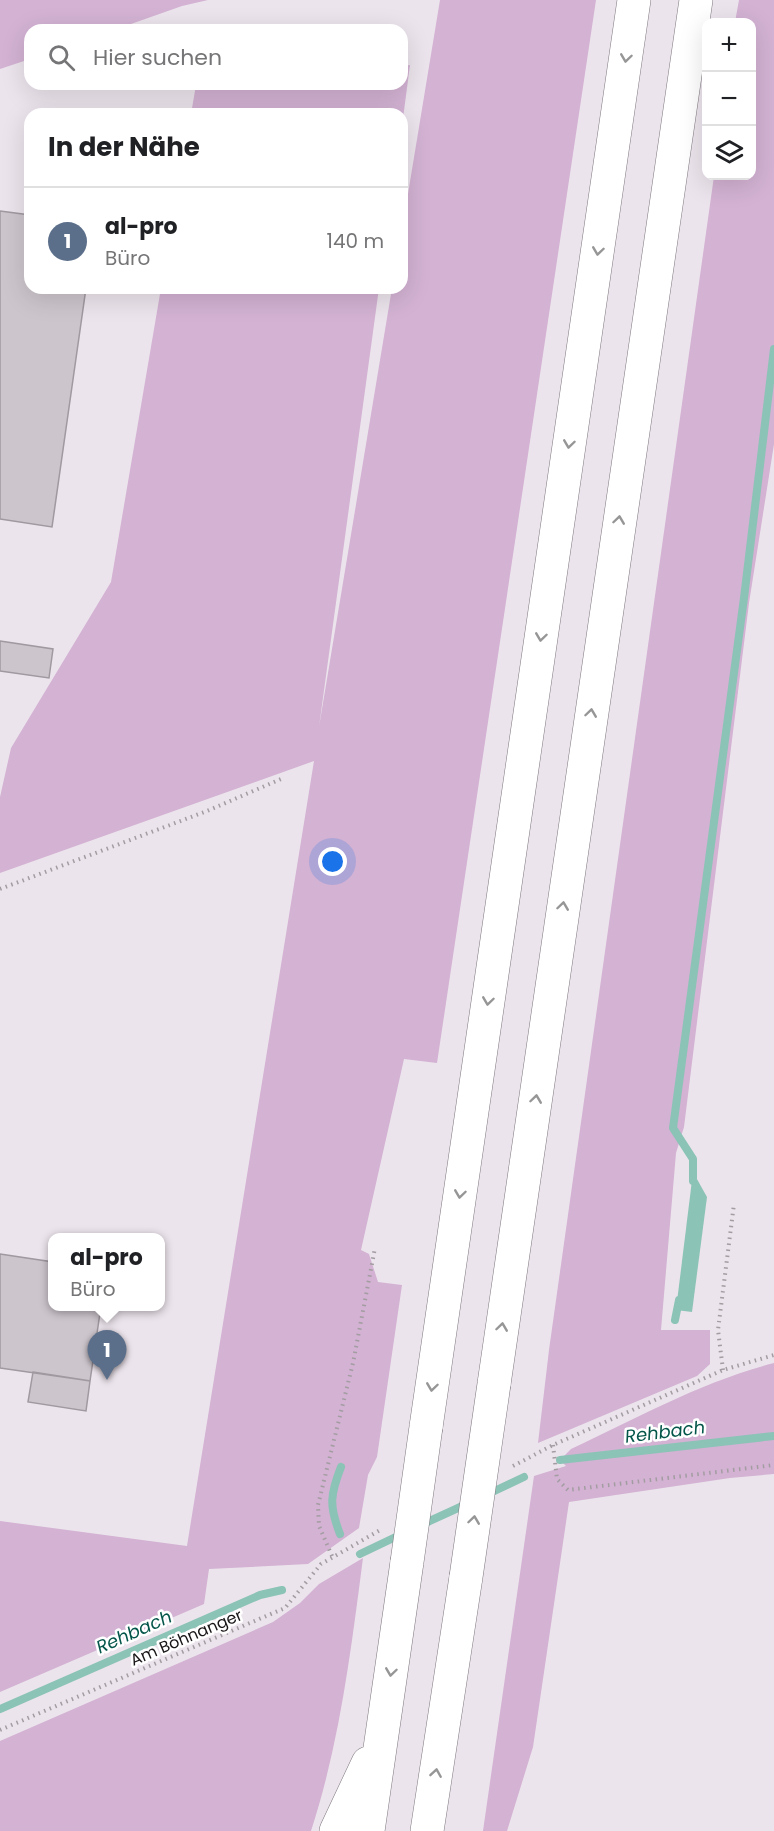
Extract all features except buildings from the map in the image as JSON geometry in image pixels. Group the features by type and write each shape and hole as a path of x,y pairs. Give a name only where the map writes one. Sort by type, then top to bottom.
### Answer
{"highway":[{"path":"368,1831 634,0"},
{"path":"427,1831 466,1578 696,0"},
{"path":"336,1831 383,1731"}],"path":[{"path":"0,889 207,811 281,779"},
{"path":"723,1370 718,1330 734,1204"},
{"path":"332,1556 320,1526 318,1505 353,1363 375,1248"},
{"path":"533,1456 723,1370 774,1355"},
{"path":"553,1445 557,1479 568,1490 774,1466"},
{"name":"Am Böhnanger","path":"0,1731 285,1608 321,1564 363,1539"}],"shaded area":[{"path":"0,0 208,0 182,6 131,24 24,24 24,61 0,69"},
{"path":"440,0 596,0 437,1063 404,1059 361,1250 369,1254 378,1282 402,1285 377,1457 368,1475 359,1528 308,1564 209,1569 204,1604 0,1692 0,1521 187,1546 314,761 0,873 0,797 11,748 111,582 160,294 378,294 319,727 391,294 408,294 408,194"},
{"path":"739,0 774,0 774,444 749,603 684,1127 676,1153 661,1330 710,1330 710,1364 697,1376 538,1443 549,1350 713,180 756,180 756,18 736,18"},
{"path":"195,90 407,90 404,108 192,108"},
{"path":"693,1172 707,1197 692,1312 676,1310"},
{"path":"774,1363 774,1474 730,1478 569,1502 533,1747 507,1831 483,1831 534,1476 566,1466 560,1460 571,1449 646,1413 696,1390"},
{"path":"363,1558 337,1730 311,1831 0,1831 0,1741 273,1622 300,1603 319,1584"}],"waterway":[{"path":"693,1181 693,1159 673,1128 744,598 774,349"},
{"path":"675,1320 679,1300"},
{"name":"Rehbach","path":"560,1460 774,1436"},
{"path":"340,1534 332,1500 341,1467"},
{"name":"Rehbach","path":"486,1495 524,1477"},
{"name":"Rehbach","path":"421,1525 469,1503"},
{"name":"Rehbach","path":"360,1554 404,1533"},
{"name":"Rehbach","path":"0,1709 260,1595 282,1590"}],"place":[{"name":"al-pro","path":"107,1380"}]}
